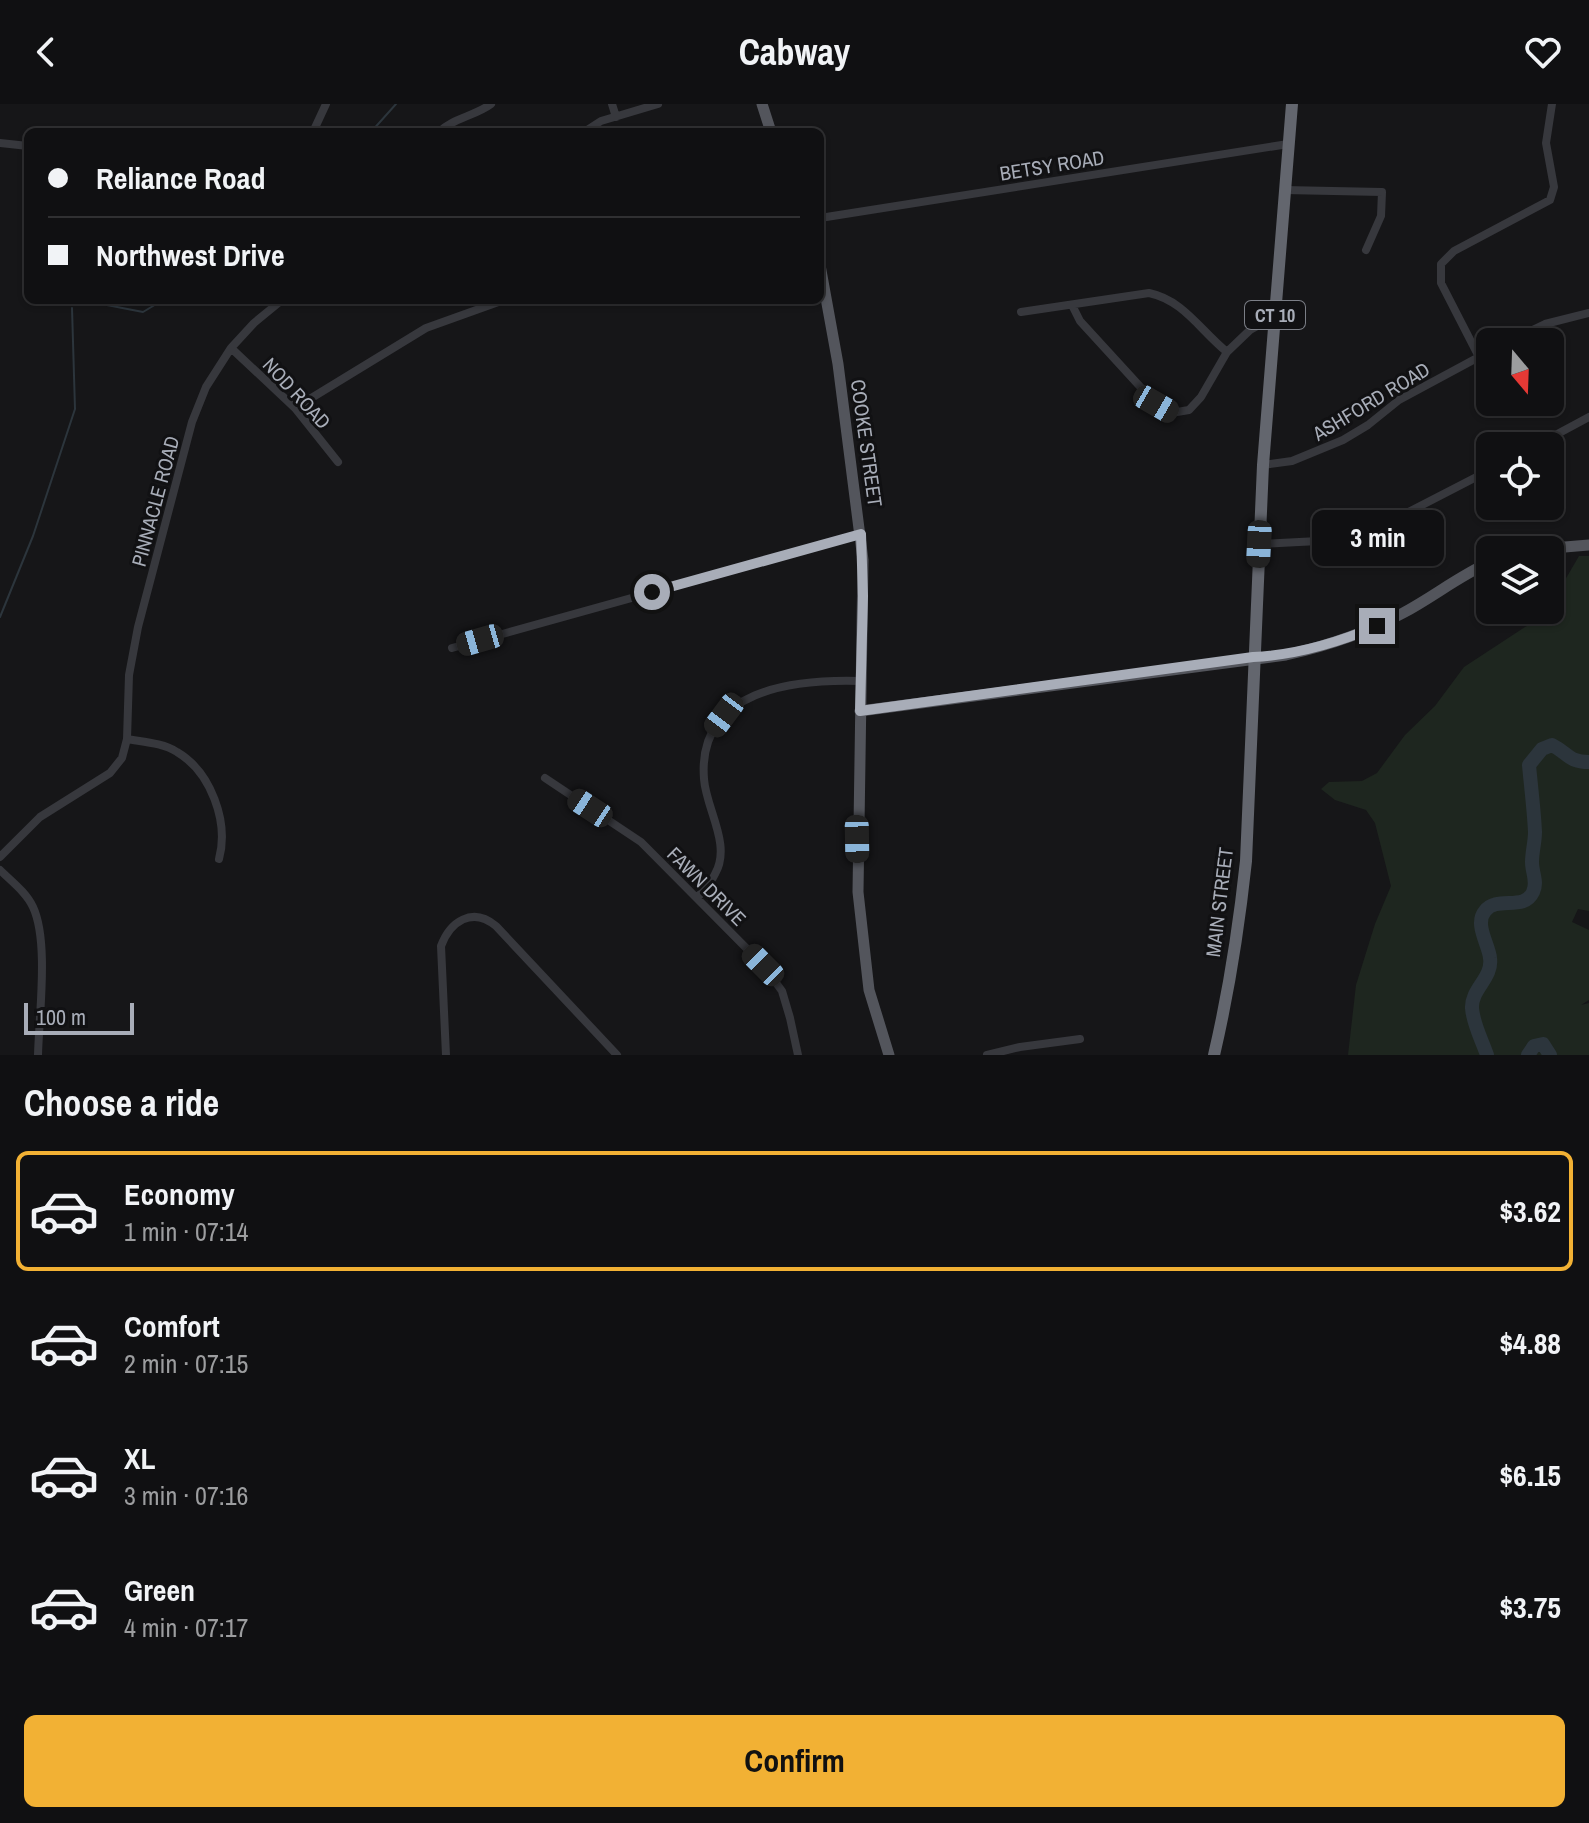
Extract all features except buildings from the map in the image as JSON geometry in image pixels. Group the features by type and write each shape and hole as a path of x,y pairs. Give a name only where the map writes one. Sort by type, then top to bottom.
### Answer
{"highway":[{"name":"CT 10","path":"1253,657 1263,465 1292,104"},
{"name":"MAIN STREET","path":"1214,1055 1241,911 1246,861 1253,657"}],"main road":[{"path":"762,104 770,128"},
{"name":"COOKE STREET","path":"824,286 861,534 863,582 858,892 869,990 889,1055"},
{"path":"1564,546 1589,545"},
{"path":"860,711 1286,655 1356,635 1406,611 1476,569"}],"street":[{"path":"315,128 326,104"},
{"path":"443,128 491,104"},
{"path":"612,104 616,117"},
{"path":"590,128 601,121 658,104"},
{"path":"1476,351 1441,283 1441,264 1454,251 1550,200 1554,187 1546,143 1552,104"},
{"path":"0,143 24,146"},
{"name":"BETSY ROAD","path":"824,217 1288,144"},
{"path":"1284,190 1382,192 1381,216 1366,250"},
{"path":"1021,312 1149,293 1167,296 1227,352"},
{"name":"PINNACLE ROAD","path":"127,739 129,675 136,639 192,422 206,387 231,348 277,304"},
{"path":"295,408 426,328 493,304"},
{"path":"1072,305 1080,321 1156,404 1171,413 1189,410 1201,397 1227,352 1250,330 1275,316"},
{"path":"1537,328 1589,313"},
{"name":"NOD ROAD","path":"231,348 295,408 338,462"},
{"name":"ASHFORD ROAD","path":"1263,465 1292,461 1343,440 1399,400 1476,359"},
{"path":"1561,432 1589,417"},
{"path":"1259,544 1351,539 1364,535 1476,477"},
{"path":"452,648 861,534"},
{"path":"697,898 717,872 721,851 704,781 705,757 711,732 724,715 748,699 798,682 861,681"},
{"path":"0,857 57,804 110,773 122,758 127,739 162,745 177,752 206,781 218,808 223,843 219,859"},
{"name":"FAWN DRIVE","path":"545,778 641,842 763,965 782,991 798,1055"},
{"path":"0,870 34,908 41,936 38,1055"},
{"path":"446,1055 441,946 447,930 459,919 475,916 492,922 617,1055"},
{"path":"987,1055 1080,1039"}],"shaded area":[{"path":"1579,556 1589,556 1589,911 1578,909 1572,922 1589,930 1589,1000 1581,1005 1589,1003 1589,1055 1348,1055 1356,985 1375,924 1391,886 1375,823 1366,810 1335,800 1321,789 1329,782 1362,781 1377,773 1405,735 1435,706 1464,667 1531,624 1564,624 1565,580"}],"waterway":[{"path":"375,128 396,104"},
{"path":"102,304 143,312 156,304"},
{"path":"0,617 33,536 75,409 72,308"},
{"path":"1487,1055 1472,1008 1490,965 1481,922 1490,906 1517,903 1529,898 1533,892 1535,832 1529,765 1542,749 1552,745 1572,759 1589,762"},
{"path":"1528,1055 1534,1046 1543,1044 1550,1055"}],"route":[{"path":"652,592 861,534 860,711 1286,655 1320,647 1377,626"}]}
